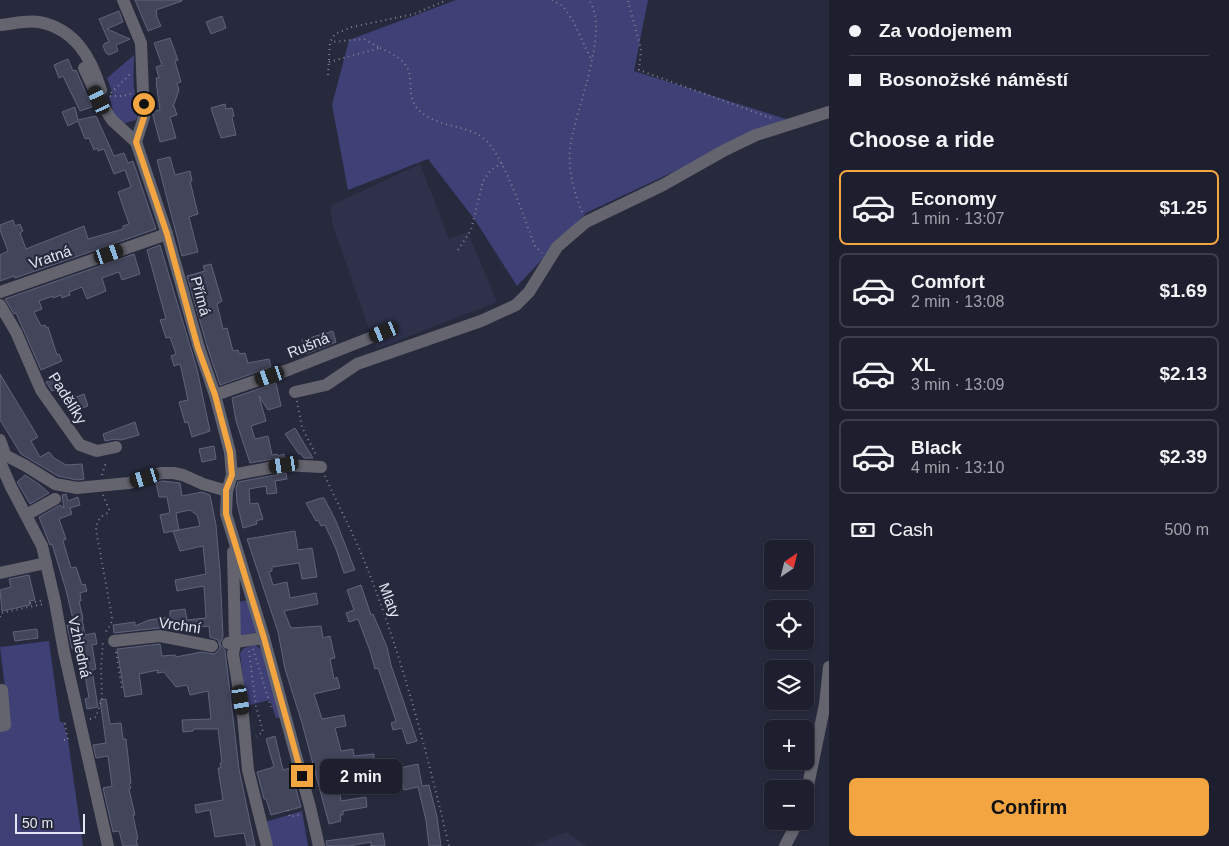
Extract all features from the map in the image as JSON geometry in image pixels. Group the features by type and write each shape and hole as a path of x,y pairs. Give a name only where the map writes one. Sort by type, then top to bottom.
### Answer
{"street":[{"path":"123,0 140,44 144,117 136,142"},
{"name":"Přímá","path":"0,25 38,22 67,33 81,47 96,74 112,120"},
{"name":"Přímá","path":"84,68 99,100 112,120 136,142 167,234 198,348 215,395 230,452 232,475 226,490"},
{"path":"295,392 326,385 358,364 481,321 516,305 529,292 557,247 573,231 586,222 663,185 756,135 829,112"},
{"name":"Vratná","path":"0,292 167,234"},
{"name":"Padělíky","path":"0,305 16,332 41,390 80,446 97,451 116,447"},
{"name":"Rušná","path":"215,395 288,370 384,332"},
{"name":"Vzhledná","path":"0,440 4,448 1,459 10,487 42,546 108,846"},
{"path":"1,459 26,466 55,484 77,488 129,483 160,473 173,473 183,474 202,484 226,490 226,514 264,638 319,846"},
{"path":"232,475 284,465 321,467"},
{"path":"26,515 55,500"},
{"path":"233,540 233,654 244,715 248,770 267,846"},
{"path":"0,573 46,563"},
{"name":"Vrchní","path":"110,637 160,636 212,646"},
{"path":"232,643 264,638"},
{"path":"809,780 824,704 829,667"},
{"path":"0,726 6,725 2,690"},
{"path":"784,846 793,830"}],"path":[{"path":"328,75 330,42 335,34 352,27 414,14 447,0"},
{"path":"552,0 563,6 573,22 591,60"},
{"path":"586,222 580,209 570,172 570,149 597,35 596,11 589,0"},
{"path":"628,1 640,49 640,70 772,118"},
{"path":"330,42 364,39 395,54 408,71 411,94 416,107 428,118 481,136 493,148 502,163 535,246 549,259"},
{"path":"329,62 380,48"},
{"path":"142,73 130,73 108,96 123,96 143,90"},
{"path":"458,250 472,230 483,181 491,170 502,163"},
{"name":"Mlaty","path":"295,392 302,427 359,548 389,630 427,755 449,846"},
{"path":"98,486 105,465 103,460"},
{"path":"64,740 68,740 65,724 96,717 102,699 101,654 110,637 112,617 96,530 97,523 108,513 108,505"},
{"path":"30,603 54,600"},
{"path":"0,617 1,613 54,600"},
{"path":"117,660 122,689"},
{"path":"288,810 290,817 311,811"}],"shaded area":[{"path":"456,0 648,0 634,71 786,119 586,213 517,286 475,220 428,159 348,190 332,105 349,40"},
{"path":"134,55 134,88 138,112 136,120 125,123 115,118 109,96 113,95 107,78"},
{"path":"420,164 449,239 468,232 497,302 376,349 332,223 330,206"},
{"path":"249,600 258,632 239,636 238,602"},
{"path":"49,641 60,722 63,722 68,740 83,846 0,846 0,729 10,727 0,647"},
{"path":"255,645 261,649 281,717 276,718 270,700 246,706 240,653 244,648"},
{"path":"302,811 308,846 271,846 265,822"},
{"path":"567,832 586,846 533,846"}],"building":[{"path":"135,0 182,1 156,10 161,26 148,31"},
{"path":"119,11 123,22 107,29 130,39 116,45 118,51 109,55 103,46 109,42 99,19"},
{"path":"222,16 226,28 211,34 206,22"},
{"path":"170,38 178,60 175,61 181,82 177,83 179,90 173,107 177,115 170,117 176,138 160,142 152,112 160,110 156,82 156,78 159,78 156,67 162,65 154,43"},
{"path":"68,59 73,71 76,70 92,107 80,111 63,76 59,78 54,65"},
{"path":"225,104 226,109 232,108 236,135 221,138 211,108"},
{"path":"75,107 78,120 96,116 114,156 124,153 128,163 133,161 156,229 15,278 14,276 0,281 0,255 8,251 0,225 13,220 15,226 20,224 23,231 20,233 26,249 84,226 88,239 123,229 123,226 129,224 118,192 131,187 125,170 114,174 104,149 98,151 97,148 94,150 89,138 85,139 78,121 68,126 62,112"},
{"path":"170,157 175,175 190,171 192,181 190,181 198,214 189,217 198,252 182,256 157,160"},
{"path":"160,245 197,369 210,431 192,437 188,422 185,423 179,402 188,400 182,372 180,364 174,366 171,356 176,354 170,337 166,338 160,320 166,319 147,250"},
{"path":"134,254 140,274 122,280 119,272 102,278 106,291 87,299 82,287 69,292 70,295 62,298 61,295 53,298 53,296 39,301 42,309 34,312 41,326 45,325 46,328 48,327 57,355 59,354 62,361 41,370 16,313 14,314 5,299"},
{"path":"211,264 222,301 217,304 223,329 227,328 233,351 238,350 239,354 245,353 248,363 269,359 271,367 220,385 187,276 205,271 203,266"},
{"path":"333,331 336,342 306,354 302,340"},
{"path":"0,374 38,437 31,441 40,457 49,452 54,458 66,465 82,464 84,479 77,480 58,476 21,454 0,420"},
{"path":"59,377 64,386 52,391 46,382"},
{"path":"276,383 281,406 268,410 259,396 266,421 251,426 255,439 268,436 272,455 284,454 285,457 250,463 236,421 232,398"},
{"path":"84,394 88,406 70,412 68,400"},
{"path":"135,422 139,435 121,440 105,441 103,434"},
{"path":"295,428 313,458 304,458 299,454 285,434"},
{"path":"214,446 216,459 202,462 199,449"},
{"path":"286,473 287,479 275,481 277,493 267,494 266,486 249,489 250,504 258,503 263,519 256,521 257,524 243,528 237,503 236,488 238,482"},
{"path":"25,475 49,493 30,504 17,482"},
{"path":"162,481 180,483 182,496 202,492 210,495 216,525 220,572 223,636 220,644 225,650 239,769 255,846 247,846 244,833 215,837 210,810 196,813 195,805 223,800 218,768 221,768 220,763 222,763 218,729 194,729 193,731 183,732 182,720 211,719 208,691 190,695 187,685 176,687 164,672 157,673 158,670 139,674 142,694 125,697 117,649 160,644 162,656 175,655 176,657 201,652 214,654 220,647 218,640 210,637 209,626 174,630 159,628 114,633 113,625 135,622 135,626 149,620 170,617 170,611 185,609 187,620 206,618 204,586 177,591 175,580 206,574 203,546 180,551 173,531 164,533 160,515 170,513 167,497 159,497 156,483","holes":["190,510 197,515 200,526 179,530 176,513"]},
{"path":"66,494 68,501 78,497 80,505 70,508 72,514 59,519 66,539 63,541 71,568 76,567 82,585 85,584 87,591 80,593 81,601 79,601 85,635 95,633 97,644 92,645 96,669 92,670 98,707 87,709 85,699 89,698 80,647 72,649 67,625 74,624 66,590 52,544 50,545 39,517 60,505 64,508 62,495"},
{"path":"324,498 336,521 355,570 344,573 325,525 321,526 318,520 316,521 306,503"},
{"path":"295,531 298,550 312,548 317,577 302,579 299,563 272,567 272,571 269,572 273,585 287,582 290,598 316,593 318,604 284,611 291,628 321,626 323,638 330,636 335,658 330,659 334,679 337,677 340,688 314,694 322,719 344,715 346,726 335,728 341,751 353,749 354,756 374,754 374,761 361,763 362,765 354,766 354,763 330,766 332,781 338,780 341,801 366,797 367,807 343,811 343,815 340,815 341,821 329,824 302,723 285,669 278,632 247,539"},
{"path":"29,575 35,600 29,601 30,605 2,611 0,590 11,587 9,579"},
{"path":"361,585 371,615 373,614 387,647 391,665 417,741 407,744 402,728 393,730 391,723 396,721 378,668 375,669 358,619 349,622 346,613 354,610 347,590"},
{"path":"37,629 38,638 15,641 13,632"},
{"path":"106,699 110,724 121,723 123,739 126,739 131,783 129,784 131,788 129,789 135,815 133,815 138,846 123,846 119,831 113,832 103,788 112,786 108,756 96,758 93,745 106,743 100,700"},
{"path":"275,736 283,770 290,768 301,807 271,815 266,799 264,799 257,772 274,767 266,739"},
{"path":"418,764 422,786 429,785 437,817 441,846 429,846 426,820 418,787 404,790 400,768"},
{"path":"383,833 385,846 371,846 371,842 349,846 327,846 326,841"}],"route":[{"path":"144,104 144,117 136,142 167,234 198,348 215,395 230,452 232,475 226,490 226,514 264,638 302,776"}]}
